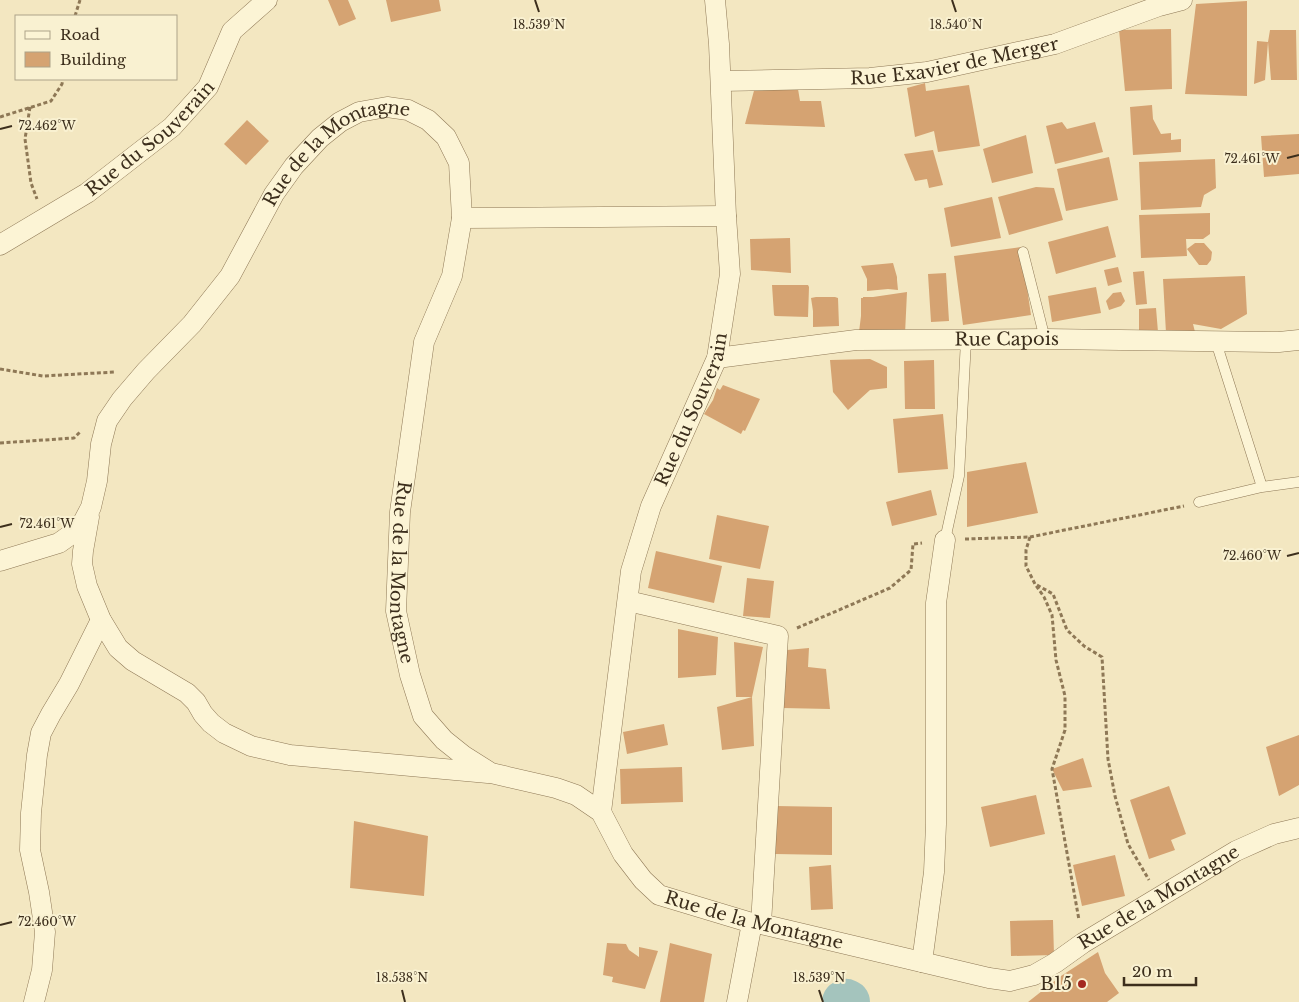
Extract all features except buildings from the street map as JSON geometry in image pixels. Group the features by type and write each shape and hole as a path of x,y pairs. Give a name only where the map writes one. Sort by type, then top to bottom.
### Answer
{"street":[{"name":"Rue du Souverain","path":"0,245 87,193 172,127 208,88 232,31 267,0"},
{"name":"Rue du Souverain","path":"601,812 632,571 651,506 717,358 730,274 719,44 715,0"},
{"name":"Rue Exavier de Merger","path":"721,81 870,78 927,72 1055,44 1159,6 1182,0"},
{"name":"Rue de la Montagne","path":"0,561 59,542 80,528 91,508 97,481 101,444 107,421 146,371 192,324 230,276 274,194 294,166 320,138 340,122 359,112 387,107 408,110 428,120 446,137 459,163 462,218 452,276 424,342 400,512 396,612 410,676 423,716 444,740 464,756 491,773 556,788 576,795 601,812 623,854 643,880 659,895 756,923 989,978 1010,981 1034,975 1055,963 1083,943 1236,851 1274,834 1299,828"},
{"path":"462,218 726,216"},
{"name":"Rue Capois","path":"717,358 856,340 1045,339 1216,342 1279,342 1299,340"},
{"path":"91,508 82,564 87,586 101,620 118,648 133,661 187,693 196,702 203,714 224,733 251,746 290,755 491,773"},
{"path":"922,962 934,872 936,824 936,603 945,540"},
{"path":"628,601 778,636 756,923 737,1002"},
{"path":"34,1002 42,970 45,932 30,850 30,813 37,755 41,733 69,684 101,620"}],"lane":[{"path":"1023,252 1045,339"},
{"path":"945,540 958,476 966,340"},
{"path":"1216,342 1262,487"},
{"path":"1199,502 1262,487 1299,482"}],"path":[{"path":"75,15 80,0"},
{"path":"0,117 51,101 63,80"},
{"path":"30,107 26,140 30,183 45,218"},
{"path":"0,369 43,376 146,371"},
{"path":"0,443 74,438 85,427 107,421"},
{"path":"778,636 890,588 911,570 914,544 945,540 1030,537 1199,502"},
{"path":"1030,537 1026,550 1026,566 1052,615 1056,660 1065,696 1065,730 1052,769 1083,943"},
{"path":"1035,584 1053,594 1067,630 1084,646 1102,657 1108,759 1115,796 1128,844 1160,898"}],"waterway":[{"path":"844,1002 848,1002"}],"place":[{"name":"B15","path":"1082,984"}]}
